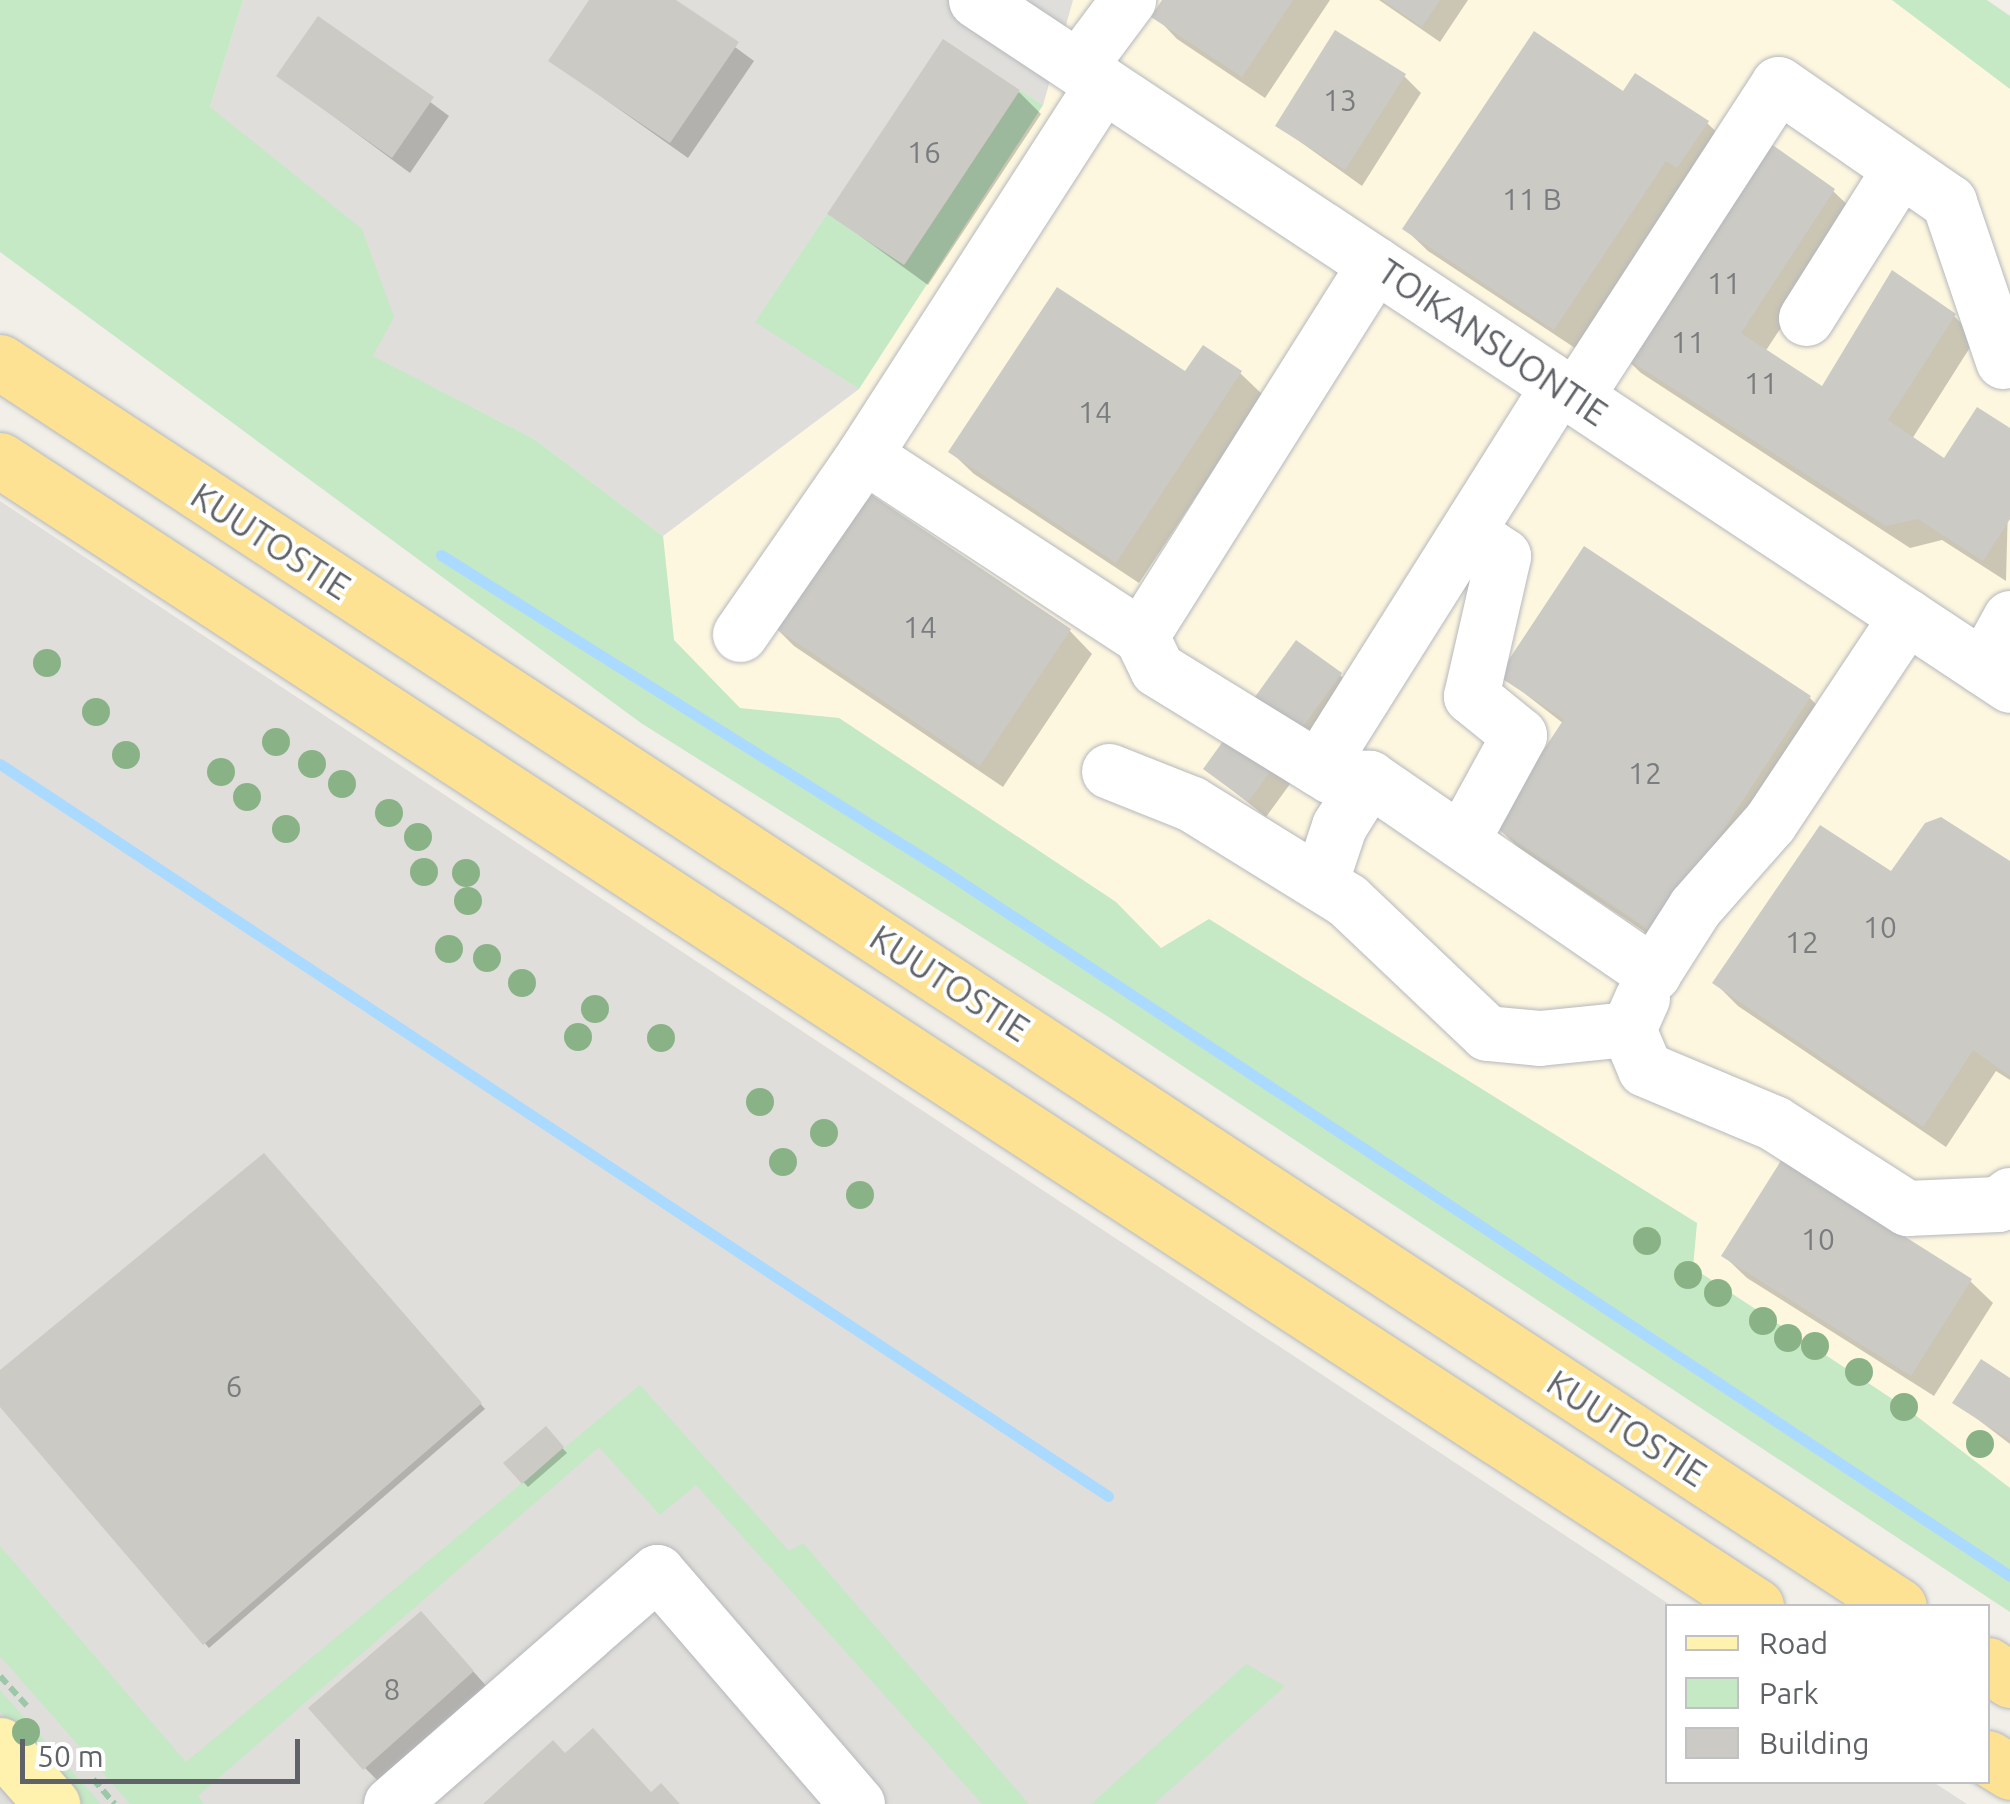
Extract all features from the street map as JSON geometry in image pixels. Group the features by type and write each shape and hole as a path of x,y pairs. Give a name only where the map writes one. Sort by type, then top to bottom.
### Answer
{"highway":[{"name":"KUUTOSTIE","path":"0,362 1896,1604"},
{"path":"0,460 1753,1604"}],"main road":[{"path":"0,1745 52,1804"}],"street":[{"name":"TOIKANSUONTIE","path":"976,0 1997,676"},
{"path":"740,634 864,455 1090,75 1128,0"},
{"path":"1320,884 1339,826 1343,773 1468,532 1778,84 1949,202 2004,361"},
{"path":"1806,318 1900,169"},
{"path":"1141,636 1375,264"},
{"path":"864,455 1141,636 1157,669 1461,840 1654,973"},
{"path":"1461,840 1519,735 1471,696 1503,556 1468,532"},
{"path":"1907,616 1770,822 1695,908 1654,973 1628,1029 1645,1069 1774,1123 1907,1208 1998,1204 2010,1195"},
{"path":"1997,676 2010,618"},
{"path":"1109,771 1192,804 1320,884 1401,949 1487,1033 1539,1038 1628,1029"},
{"path":"391,1804 657,1572 857,1804"}],"shaded area":[{"path":"243,0 1073,0 1043,105 943,40 756,321 859,389 663,536 534,439 372,356 210,107"},
{"path":"1073,0 1892,0 2010,89 2010,1489 1906,1408 1692,1267 1697,1223 1209,919 1161,949 1116,902 839,718 740,709 674,640 663,536 859,389 1043,105"},
{"path":"0,501 1669,1604 1665,1604 1665,1784 1936,1784 1967,1804 0,1804"}],"green space":[{"path":"0,0 243,0 210,107 362,229 394,317 373,356 534,439 663,536 674,640 740,708 839,718 1116,902 1161,948 1209,919 1697,1223 1693,1268 1906,1408 2010,1488 2010,1612 1107,1016 641,723 0,252"},
{"path":"1892,0 1987,0 2010,16 2010,89"},
{"path":"1020,90 1043,105 859,389 755,322 827,214 905,264"},
{"path":"640,1385 789,1551 803,1543 1029,1804 982,1804 696,1485 660,1515 599,1447 198,1796 204,1804 130,1804 0,1656 0,1546 186,1762"},
{"path":"1246,1664 1285,1686 1154,1804 1091,1804"},
{"path":"0,1690 101,1804 83,1804 0,1712"}],"building":[{"path":"589,0 676,0 739,42 670,143 548,61"},
{"path":"1162,0 1293,0 1242,77 1151,17"},
{"path":"1383,0 1440,0 1422,27"},
{"path":"318,16 434,97 392,158 276,76"},
{"path":"1335,30 1406,74 1345,170 1275,126"},
{"path":"1534,31 1623,91 1635,73 1709,121 1677,168 1666,161 1554,330 1402,229"},
{"path":"943,39 1020,90 904,265 827,214"},
{"path":"1760,136 1835,189 1741,333 1822,386 1892,270 1956,314 1888,420 1944,458 1977,407 2010,428 2010,519 1983,561 1918,519 1886,526 1615,351"},
{"path":"1057,287 1185,371 1203,345 1242,371 1116,563 948,452"},
{"path":"860,487 1071,629 980,766 769,624"},
{"path":"1584,546 1811,696 1655,934 1493,826 1564,719 1498,676"},
{"path":"1296,640 1342,673 1248,802 1203,769"},
{"path":"1941,817 2010,861 2010,1076 1973,1050 1923,1127 1712,983 1820,825 1891,871 1925,823"},
{"path":"264,1153 482,1403 203,1645 0,1407 0,1370"},
{"path":"1782,1159 1972,1279 1911,1376 1721,1256"},
{"path":"1981,1359 2010,1378 2010,1440 1952,1403"},
{"path":"546,1426 564,1447 522,1484 503,1463"},
{"path":"421,1611 474,1671 363,1770 308,1708"},
{"path":"593,1728 651,1792 661,1783 680,1804 483,1804 553,1740 565,1753"}],"waterway":[{"path":"441,555 943,870 2010,1576"},
{"path":"0,764 1108,1496"}]}
